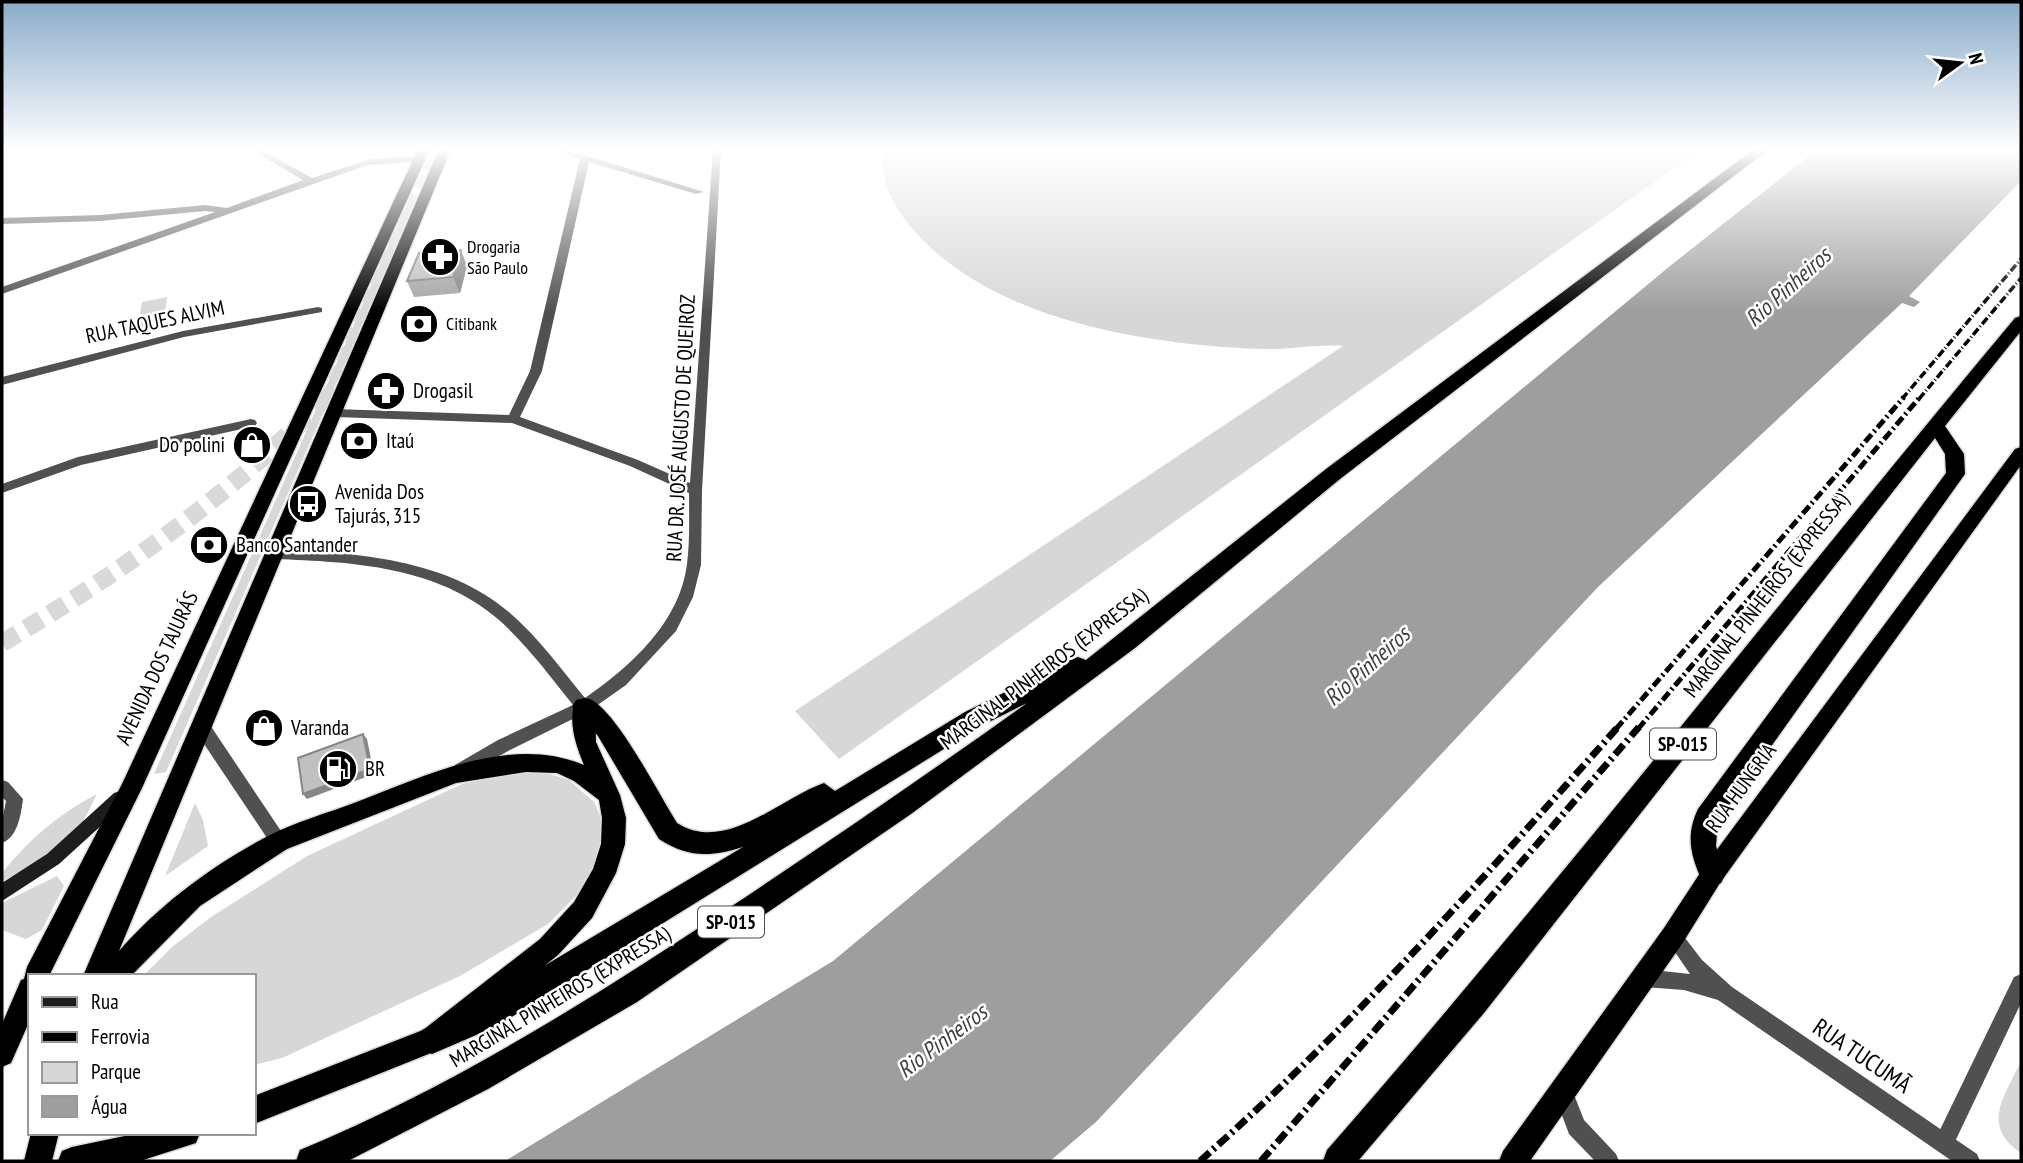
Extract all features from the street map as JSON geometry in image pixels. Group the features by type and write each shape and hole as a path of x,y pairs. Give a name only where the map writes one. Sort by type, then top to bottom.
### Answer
{"highway":[{"name":"AVENIDA DOS TAJURÁS","path":"37,974 131,788 399,203"},
{"path":"97,974 422,203"},
{"name":"MARGINAL PINHEIROS (EXPRESSA)","path":"311,1161 350,1145 478,1079 627,992 902,806 1128,642 1334,474 1691,203"},
{"name":"MARGINAL PINHEIROS (EXPRESSA)","path":"1338,1161 1474,1003 1934,425 2021,321"},
{"path":"1712,875 1700,837 1707,817 1955,474 1959,462 1934,425"},
{"name":"RUA HUNGRIA","path":"1513,1161 1564,1094 1712,875 2020,458"},
{"path":"256,1109 486,1016 973,719 1128,642"},
{"path":"584,708 606,729 668,831 679,842 691,846 730,839 822,795 894,767"},
{"path":"432,1040 549,947 583,910 604,873 613,844 614,818 609,795 585,742 584,708"},
{"path":"116,974 137,948 191,898 278,842 455,774 526,762 558,764 582,774 609,795"},
{"path":"2,1054 28,994"},
{"path":"38,1161 44,1135"},
{"path":"72,1161 127,1151 179,1135"}],"main road":[{"path":"2,893 62,852 131,788"}],"street":[{"path":"2,290 248,203"},
{"path":"513,419 536,371 575,203"},
{"name":"RUA DR. JOSÉ AUGUSTO DE QUEIROZ","path":"455,774 503,745 584,708 629,673 671,627 681,607 694,565 714,203"},
{"path":"2,221 162,214 205,208 225,211"},
{"path":"162,214 194,222"},
{"name":"RUA TAQUES ALVIM","path":"2,381 183,334 318,310"},
{"path":"335,413 513,419 621,458 696,491"},
{"path":"2,489 78,461 251,423"},
{"path":"275,554 352,558 404,568 460,586 492,606 533,645 584,708"},
{"path":"202,727 278,842"},
{"path":"2,787 15,799 16,806 2,836"},
{"name":"RUA TUCUMÃ","path":"1673,936 1695,966 1724,994 1970,1161"},
{"name":"RUA TUCUMÃ","path":"1644,978 1684,981 1724,994"},
{"path":"1944,1143 2021,983"},
{"path":"1564,1094 1576,1126 1609,1161"}],"green space":[{"path":"408,203 415,203 166,772 154,774"},
{"path":"895,203 1624,203 839,759 795,711 1343,346 1264,349 1219,346 1122,333 1073,322 1026,306 982,285 943,258 910,226"},
{"path":"167,297 163,325 137,331 142,302"},
{"path":"532,770 568,779 595,803 604,827 589,883 548,924 460,976 282,1058 256,1064 256,974 145,974 172,947 211,917 307,856 462,784"},
{"path":"97,794 79,830 36,863 2,882 2,873 34,838 57,819"},
{"path":"195,803 203,820 208,846 165,876"},
{"path":"57,876 64,886 42,930 26,939 2,930 2,903"},
{"path":"2021,1061 2021,1153 2001,1132 1999,1121 2003,1098"}],"water":[{"name":"Rio Pinheiros","path":"1749,203 1999,203 1909,296 1920,302 1914,307 1902,303 1598,587 1096,1122 1050,1161 505,1161 833,961 1670,266"}],"building":[{"path":"461,250 453,277 407,281 419,253"},
{"name":"BR","path":"363,734 370,769 303,794 298,758"}],"tunnel":[{"path":"326,397 413,203"},
{"path":"2,643 89,589 172,531 251,467 326,397"}],"railway":[{"path":"1902,399 2021,259"},
{"path":"1919,399 2021,278"},
{"path":"1616,729 1904,397"},
{"path":"1638,729 1920,397"},
{"path":"1200,1161 1363,1005 1467,895 1618,727"},
{"path":"1261,1161 1639,727"}],"place":[{"name":"Drogaria São Paulo","path":"440,257"},
{"name":"Citibank","path":"419,324"},
{"name":"Drogasil","path":"386,391"},
{"name":"Itaú","path":"359,441"},
{"name":"Do polini","path":"252,445"},
{"name":"Avenida Dos Tajurás, 315","path":"308,504"},
{"name":"Banco Santander","path":"209,545"},
{"name":"Varanda","path":"264,728"},
{"name":"BR","path":"338,769"}]}
